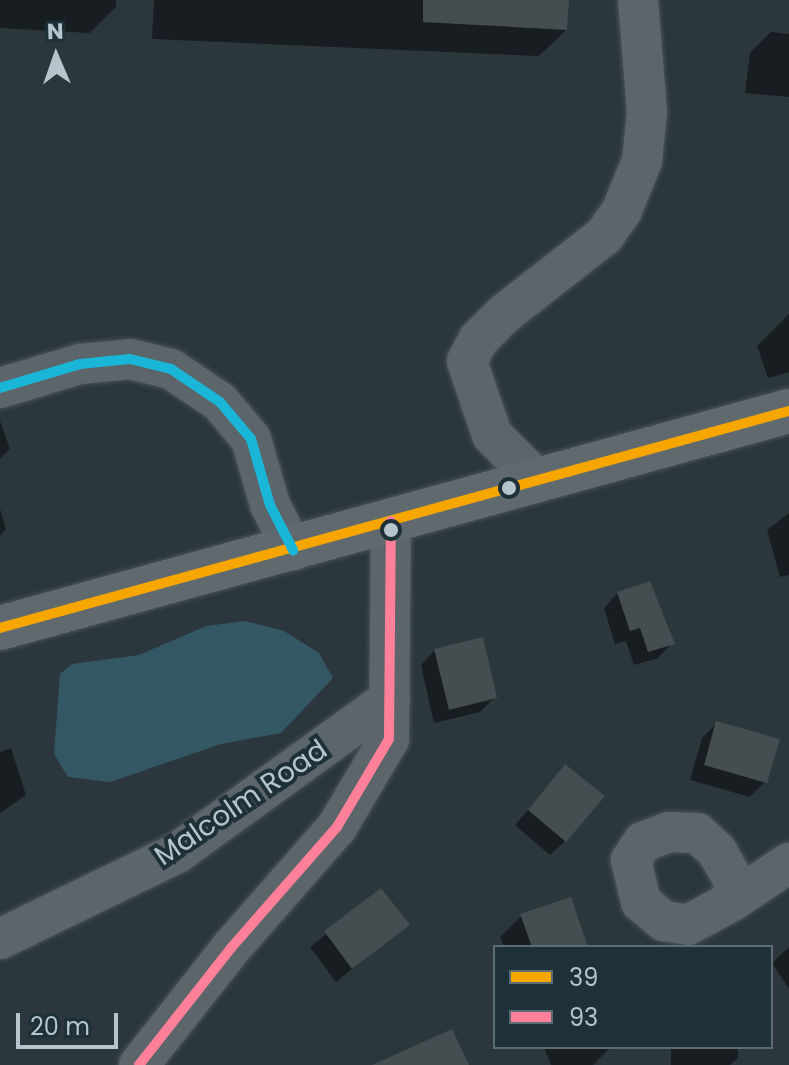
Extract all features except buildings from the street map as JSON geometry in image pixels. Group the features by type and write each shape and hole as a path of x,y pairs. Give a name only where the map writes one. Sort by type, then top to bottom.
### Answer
{"street":[{"path":"536,479 492,435 467,361 478,340 504,314 604,236 622,210 642,161 647,112 638,0"},
{"path":"0,388 80,364 130,359 171,369 220,402 251,439 270,505 293,550"},
{"path":"0,628 293,550 536,479 789,411"},
{"path":"139,1065 231,948 337,827 389,739 391,521"},
{"name":"Malcolm Road","path":"0,939 177,853 390,699"},
{"path":"741,894 789,863"}],"water":[{"path":"245,621 284,631 319,653 333,678 281,733 221,744 110,782 68,777 54,754 60,674 72,664 139,655 206,626"}],"transit line":[{"path":"0,388 80,364 130,359 171,369 220,402 251,439 270,505 293,550"},
{"name":"39","path":"0,628 789,411"},
{"name":"93","path":"139,1065 231,948 337,827 389,739 391,521"}]}
